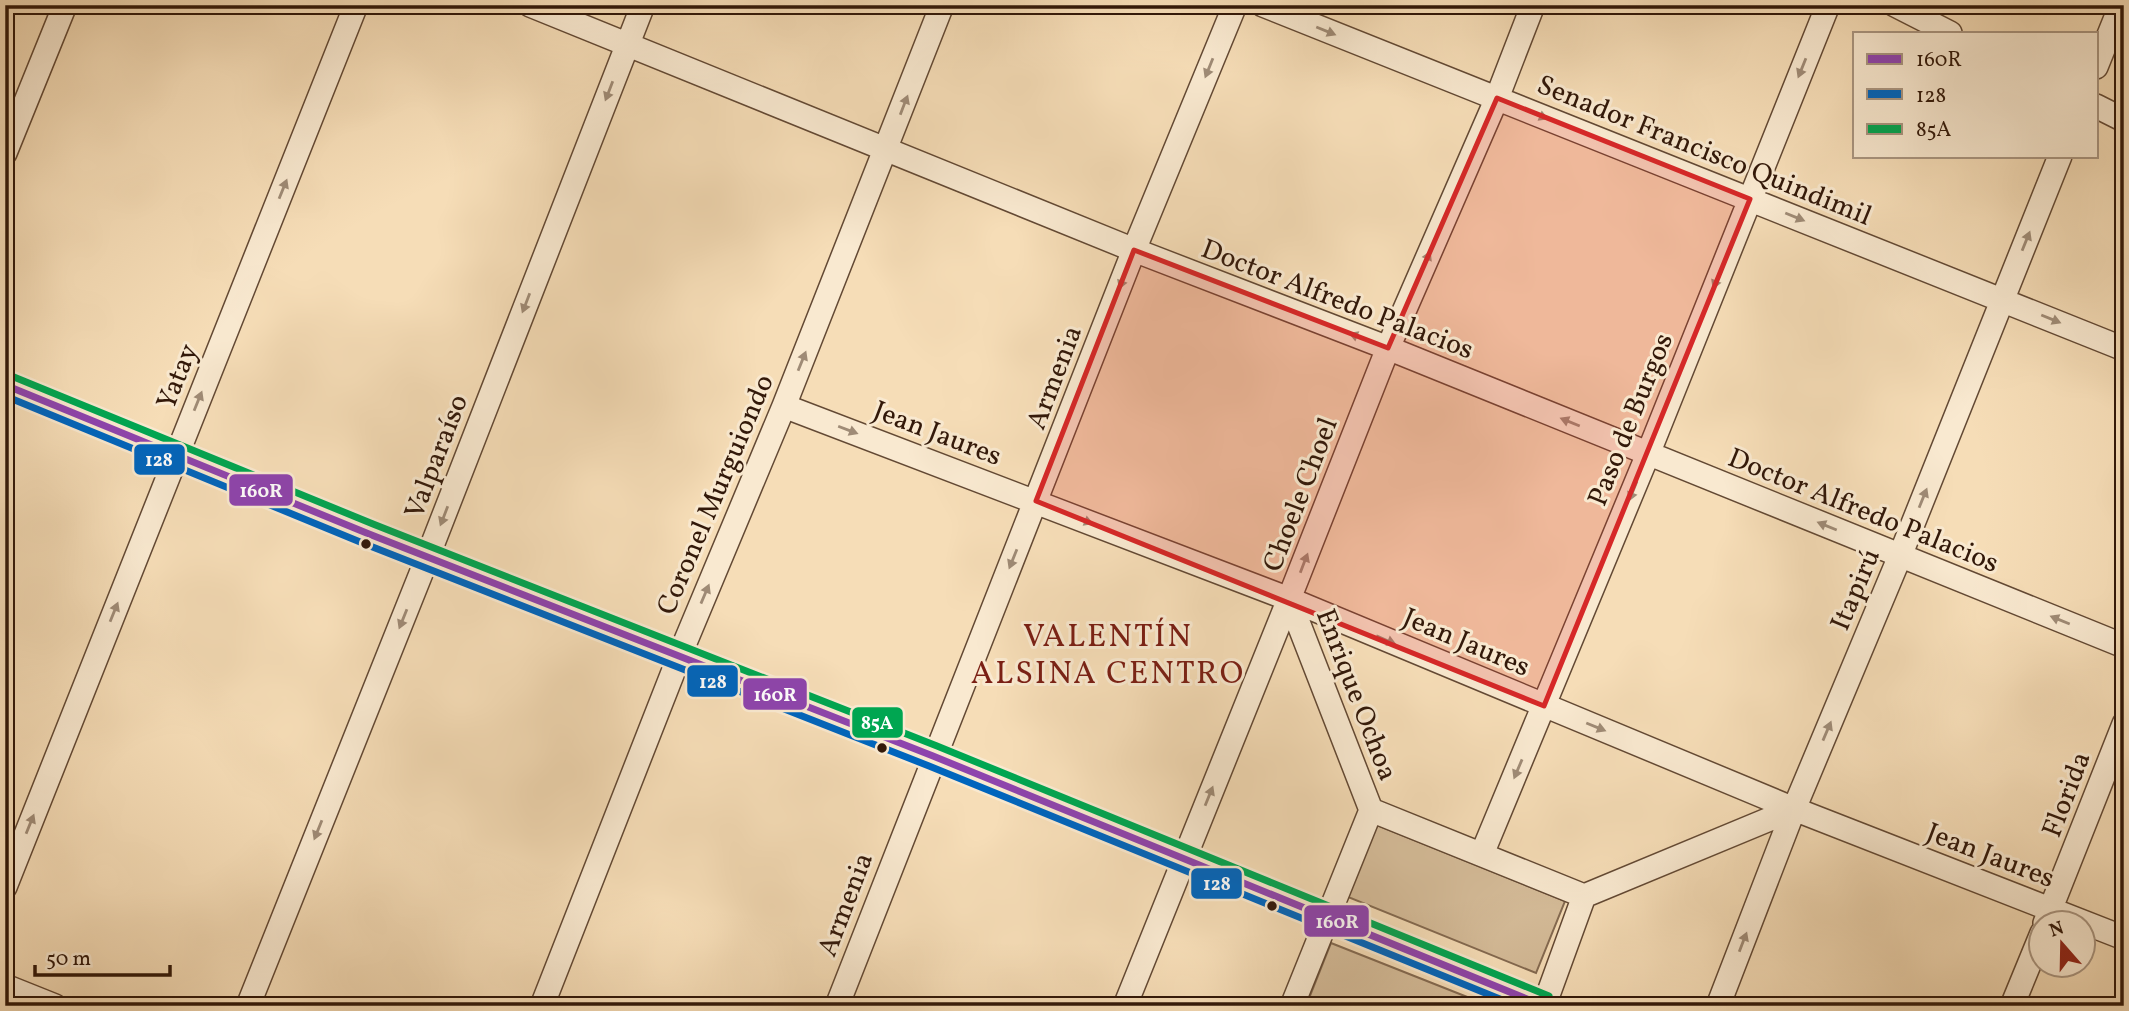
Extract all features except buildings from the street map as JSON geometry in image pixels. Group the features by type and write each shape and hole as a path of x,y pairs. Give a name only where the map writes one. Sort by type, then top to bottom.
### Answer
{"street":[{"path":"5,153 65,5"},
{"name":"Yatay","path":"5,887 356,5"},
{"name":"Doctor Alfredo Palacios","path":"530,5 2124,646"},
{"name":"Valparaíso","path":"248,1006 428,556 643,5"},
{"name":"Coronel Murguiondo","path":"542,1006 679,657 887,149 942,5"},
{"name":"Armenia","path":"837,1006 1134,250 1235,5"},
{"name":"Senador Francisco Quindimil","path":"1263,5 2124,349"},
{"name":"Choele Choel","path":"1125,1006 1388,348 1497,99 1533,5"},
{"name":"Paso de Burgos","path":"1482,854 1648,454 1828,5"},
{"path":"1895,5 1948,32"},
{"path":"2098,62 2120,5"},
{"path":"2098,107 2124,120"},
{"name":"Itapirú","path":"1718,1006 1794,809 1900,556 2059,158"},
{"path":"5,385 933,757 1544,1006 1584,896"},
{"name":"Jean Jaures","path":"784,406 1289,599 2031,909"},
{"name":"Enrique Ochoa","path":"1289,599 1371,810"},
{"name":"Florida","path":"2051,909 2124,724"},
{"path":"1292,1006 1371,810 1584,896 1794,809"},
{"name":"Jean Jaures","path":"2098,930 2124,938"},
{"path":"2012,1006 2028,967"},
{"path":"5,986 55,1006"}],"highlighted area":[{"path":"1497,98 1750,199 1544,706 1036,501 1134,250 1388,348"}],"shaded area":[{"path":"1377,825 1565,901 1536,973 1348,897"},
{"path":"1331,943 1490,1006 1306,1006"}],"transit line":[{"name":"85A","path":"9,375 373,524 937,746 1549,996"},
{"name":"160R","path":"5,385 369,534 933,756 1544,1006"},
{"name":"128","path":"5,396 365,544 929,766 1517,1006"}],"district":[{"name":"VALENTÍN ALSINA CENTRO","path":"1108,654"}]}
